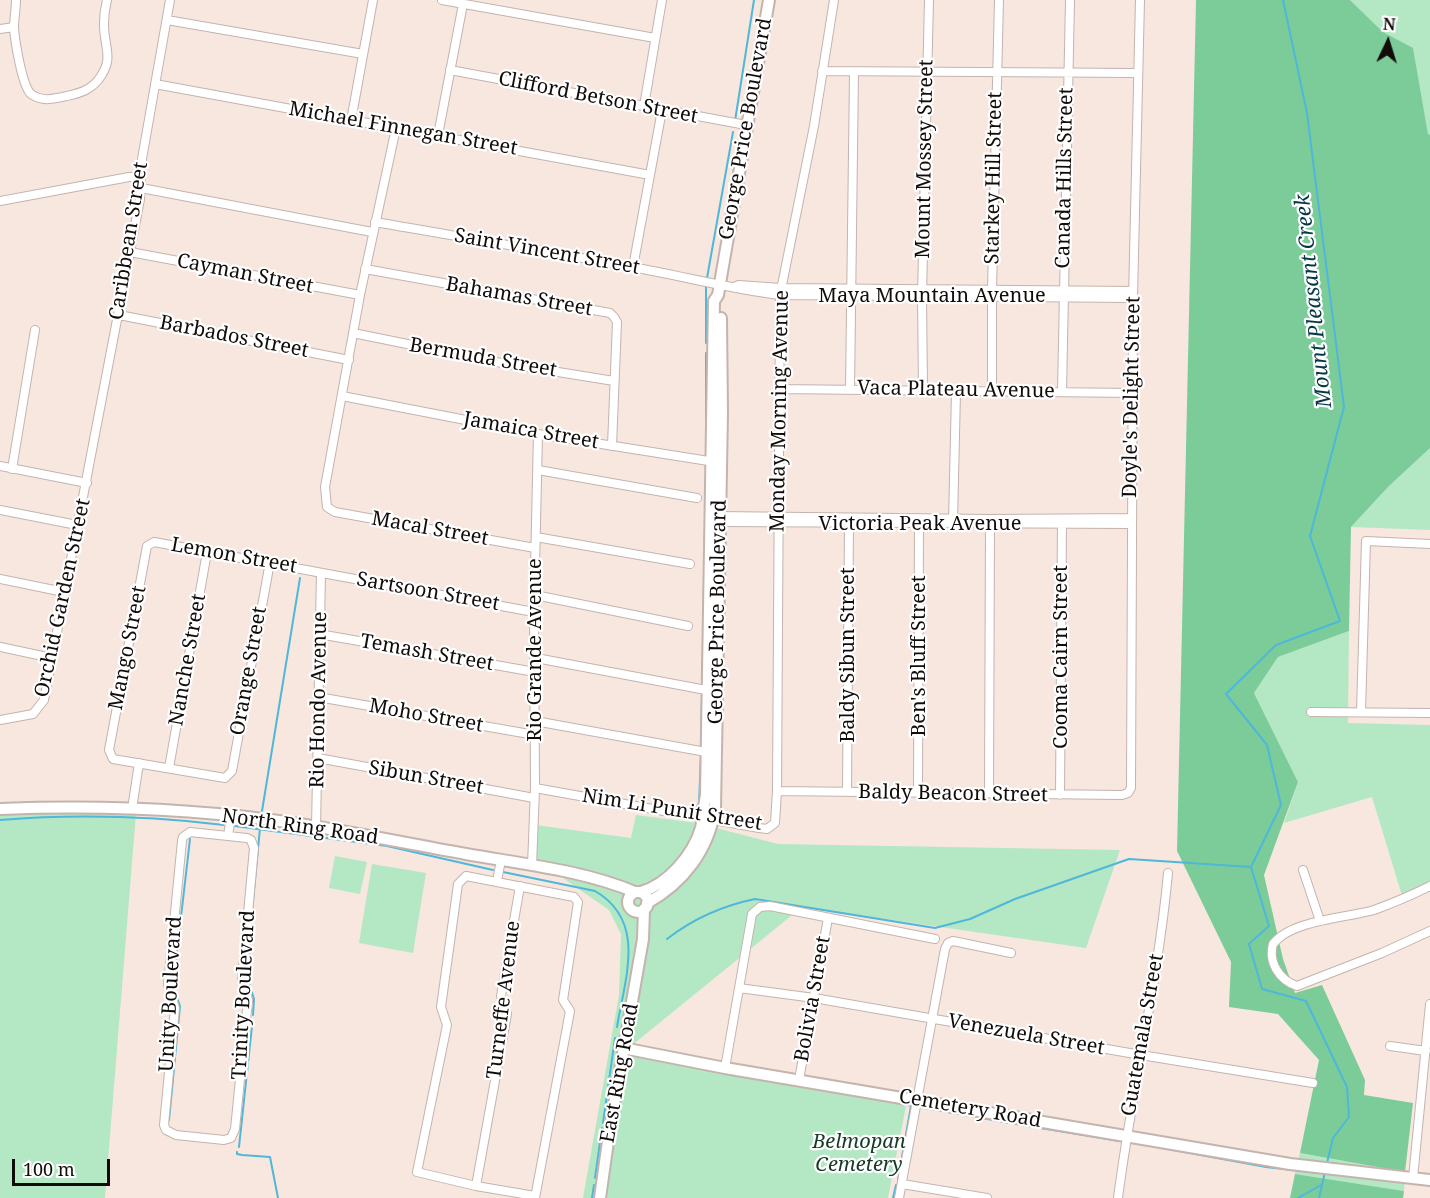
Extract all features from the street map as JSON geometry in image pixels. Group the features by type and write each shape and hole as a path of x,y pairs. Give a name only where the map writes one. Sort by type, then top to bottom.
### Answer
{"main road":[{"name":"George Price Boulevard","path":"638,902 668,889 685,865 708,819 716,462 714,301 718,289 768,0"},
{"name":"George Price Boulevard","path":"708,819 706,752 713,643"},
{"name":"North Ring Road","path":"0,809 132,808 231,816 316,827 610,882 638,902"},
{"name":"East Ring Road","path":"600,1198 641,947 638,902"},
{"name":"Cemetery Road","path":"623,1048 725,1068 1290,1164 1430,1180"}],"street":[{"path":"16,0 14,27 24,83 29,93 50,100 82,93 102,76 109,49 104,26 107,0"},
{"name":"Caribbean Street","path":"87,483 141,188 142,159 170,0"},
{"path":"351,121 373,0"},
{"path":"442,0 655,38"},
{"path":"644,106 662,0"},
{"name":"Monday Morning Avenue","path":"777,790 781,292 810,148 834,0"},
{"name":"Mount Mossey Street","path":"923,390 922,293 929,0"},
{"name":"Starkey Hill Street","path":"992,392 999,0"},
{"name":"Canada Hills Street","path":"1062,392 1062,294 1070,0"},
{"name":"Doyle's Delight Street","path":"1128,793 1131,788 1133,294 1140,0"},
{"path":"438,135 463,4"},
{"path":"166,20 363,54"},
{"path":"0,29 14,27"},
{"name":"Clifford Betson Street","path":"450,69 746,125"},
{"path":"822,71 1137,73"},
{"path":"850,389 854,72"},
{"name":"Michael Finnegan Street","path":"155,84 650,175"},
{"path":"633,267 662,110"},
{"path":"342,396 372,232 396,128"},
{"path":"0,201 129,177 141,177"},
{"path":"141,188 372,232"},
{"name":"Saint Vincent Street","path":"375,222 633,267 718,289"},
{"name":"Cayman Street","path":"130,252 360,295"},
{"name":"Bahamas Street","path":"365,269 610,313 615,316 617,322 612,446"},
{"name":"Maya Mountain Avenue","path":"718,289 733,287 738,290 781,292 1133,294"},
{"name":"Barbados Street","path":"119,315 349,360"},
{"path":"12,469 35,330"},
{"name":"Bermuda Street","path":"353,333 496,362 614,381"},
{"name":"Vaca Plateau Avenue","path":"779,389 1133,393"},
{"path":"953,521 956,392"},
{"name":"Jamaica Street","path":"342,396 538,434 716,462"},
{"name":"Macal Street","path":"342,396 325,487 327,507 335,512 535,548"},
{"name":"Rio Grande Avenue","path":"532,866 535,788 534,612 538,434"},
{"path":"0,466 87,483"},
{"path":"538,470 697,498"},
{"name":"Orchid Garden Street","path":"0,720 33,714 44,700 87,483"},
{"path":"0,510 77,525"},
{"name":"Victoria Peak Avenue","path":"715,519 919,522 1131,521"},
{"name":"Baldy Sibun Street","path":"847,792 849,520"},
{"name":"Cooma Cairn Street","path":"1060,795 1062,521"},
{"name":"Ben's Bluff Street","path":"918,793 919,522"},
{"path":"989,793 990,522"},
{"path":"536,537 690,564"},
{"path":"1361,712 1366,541 1430,544"},
{"name":"Lemon Street","path":"147,546 154,542 321,573"},
{"name":"Mango Street","path":"139,763 113,759 109,750 147,546"},
{"name":"Nanche Street","path":"169,768 207,552"},
{"name":"Orange Street","path":"169,768 225,778 232,771 270,562"},
{"name":"Sartsoon Street","path":"321,573 534,612"},
{"name":"Rio Hondo Avenue","path":"316,827 321,573"},
{"path":"0,579 64,592"},
{"path":"535,595 688,626"},
{"name":"Temash Street","path":"319,634 535,672"},
{"path":"0,647 52,658"},
{"path":"536,658 706,690"},
{"name":"Moho Street","path":"318,697 535,735"},
{"path":"1311,712 1430,713"},
{"path":"535,721 706,752"},
{"name":"Sibun Street","path":"318,758 534,798"},
{"path":"132,808 139,763 169,768"},
{"name":"Nim Li Punit Street","path":"535,788 767,829 775,824 777,818 777,790"},
{"name":"Baldy Beacon Street","path":"777,790 1060,795 1122,795 1128,793"},
{"path":"228,836 231,816"},
{"name":"Unity Boulevard","path":"228,836 190,832 183,837 182,841 168,984 175,1008 163,1120 166,1130 176,1135 224,1140 231,1138"},
{"name":"Trinity Boulevard","path":"228,836 247,838 251,840 254,848 242,979 248,1000 247,1021 235,1129 231,1138"},
{"path":"497,881 501,860"},
{"path":"1302,870 1320,921"},
{"name":"Guatemala Street","path":"1118,1198 1126,1136 1162,926 1168,873"},
{"path":"466,876 497,881 574,897 579,902 563,1000 570,1011 535,1197 417,1172 447,1025 441,1007 458,884 466,876"},
{"name":"Turneffe Avenue","path":"476,1186 507,1014 501,996 520,886"},
{"path":"1430,886 1373,910 1320,921 1284,933 1277,939 1272,949 1276,969 1282,979 1297,986 1430,931"},
{"path":"725,1068 752,914 760,907 770,906 935,939"},
{"name":"Bolivia Street","path":"799,1080 828,918"},
{"path":"899,1198 945,949 952,941 1011,953"},
{"name":"Venezuela Street","path":"739,988 814,998 1141,1056 1313,1083"},
{"path":"1413,1178 1430,1004"},
{"path":"1390,1046 1426,1051"},
{"path":"902,1184 987,1198"}],"green space":[{"path":"1196,0 1350,0 1383,32 1413,48 1430,135 1430,448 1388,487 1351,527 1349,631 1278,657 1254,693 1298,782 1264,875 1283,959 1295,993 1322,985 1365,1080 1364,1095 1413,1103 1405,1172 1300,1153 1319,1060 1278,1014 1229,1007 1231,962 1177,851"},
{"path":"1350,0 1430,0 1430,135 1428,135 1413,49 1383,32"},
{"path":"1430,448 1430,530 1351,527 1388,487"},
{"path":"1349,631 1348,723 1430,725 1430,888 1403,899 1372,797 1284,823 1298,782 1254,693 1278,657"},
{"path":"0,809 136,813 105,1198 0,1198"},
{"name":"Belmopan Cemetery","path":"636,815 697,823 778,844 1120,850 1086,948 802,907 631,1046 916,1100 916,1106 906,1106 888,1198 583,1198 619,995 621,934 609,910 537,860 536,825 631,838"},
{"path":"335,856 367,862 360,894 329,888"},
{"path":"372,864 426,873 413,953 359,943"},
{"path":"1300,1153 1405,1172 1404,1191 1295,1174"},
{"path":"1295,1174 1404,1191 1403,1198 1290,1198"}],"waterway":[{"path":"735,121 754,0"},
{"name":"Mount Pleasant Creek","path":"1283,0 1307,113 1344,407 1310,536 1340,621 1276,645 1226,694 1267,745 1281,805 1251,867 1269,926 1249,944 1262,989 1306,1001 1347,1087 1349,1117 1333,1138 1327,1163"},
{"path":"707,278 733,132"},
{"path":"706,285 706,343"},
{"path":"706,353 706,454"},
{"path":"701,748 706,475"},
{"path":"262,811 300,578"},
{"path":"665,806 687,810 694,809 699,804 701,754"},
{"path":"0,820 112,817 224,825"},
{"path":"235,826 387,846 493,870"},
{"path":"252,911 260,828"},
{"path":"169,1120 180,1006 173,986 190,839"},
{"path":"667,939 708,914 755,899 935,928 970,919 1015,899 1129,859 1251,867"},
{"path":"503,872 595,891 611,903 622,918 629,952 617,1027"},
{"path":"250,935 248,980 254,999 253,1015"},
{"path":"239,1147 252,1026"},
{"path":"603,1123 615,1038"},
{"path":"898,1180 911,1106"},
{"path":"920,1107 1010,1123"},
{"path":"1016,1124 1120,1141"},
{"path":"595,1178 602,1128"},
{"path":"1130,1142 1266,1167 1320,1173"},
{"path":"237,1152 242,1155 270,1157 278,1198"},
{"name":"Mount Pleasant Creek","path":"1319,1198 1325,1172"},
{"path":"592,1198 594,1185"},
{"path":"893,1198 896,1185"},
{"path":"1298,1198 1321,1185"}]}
